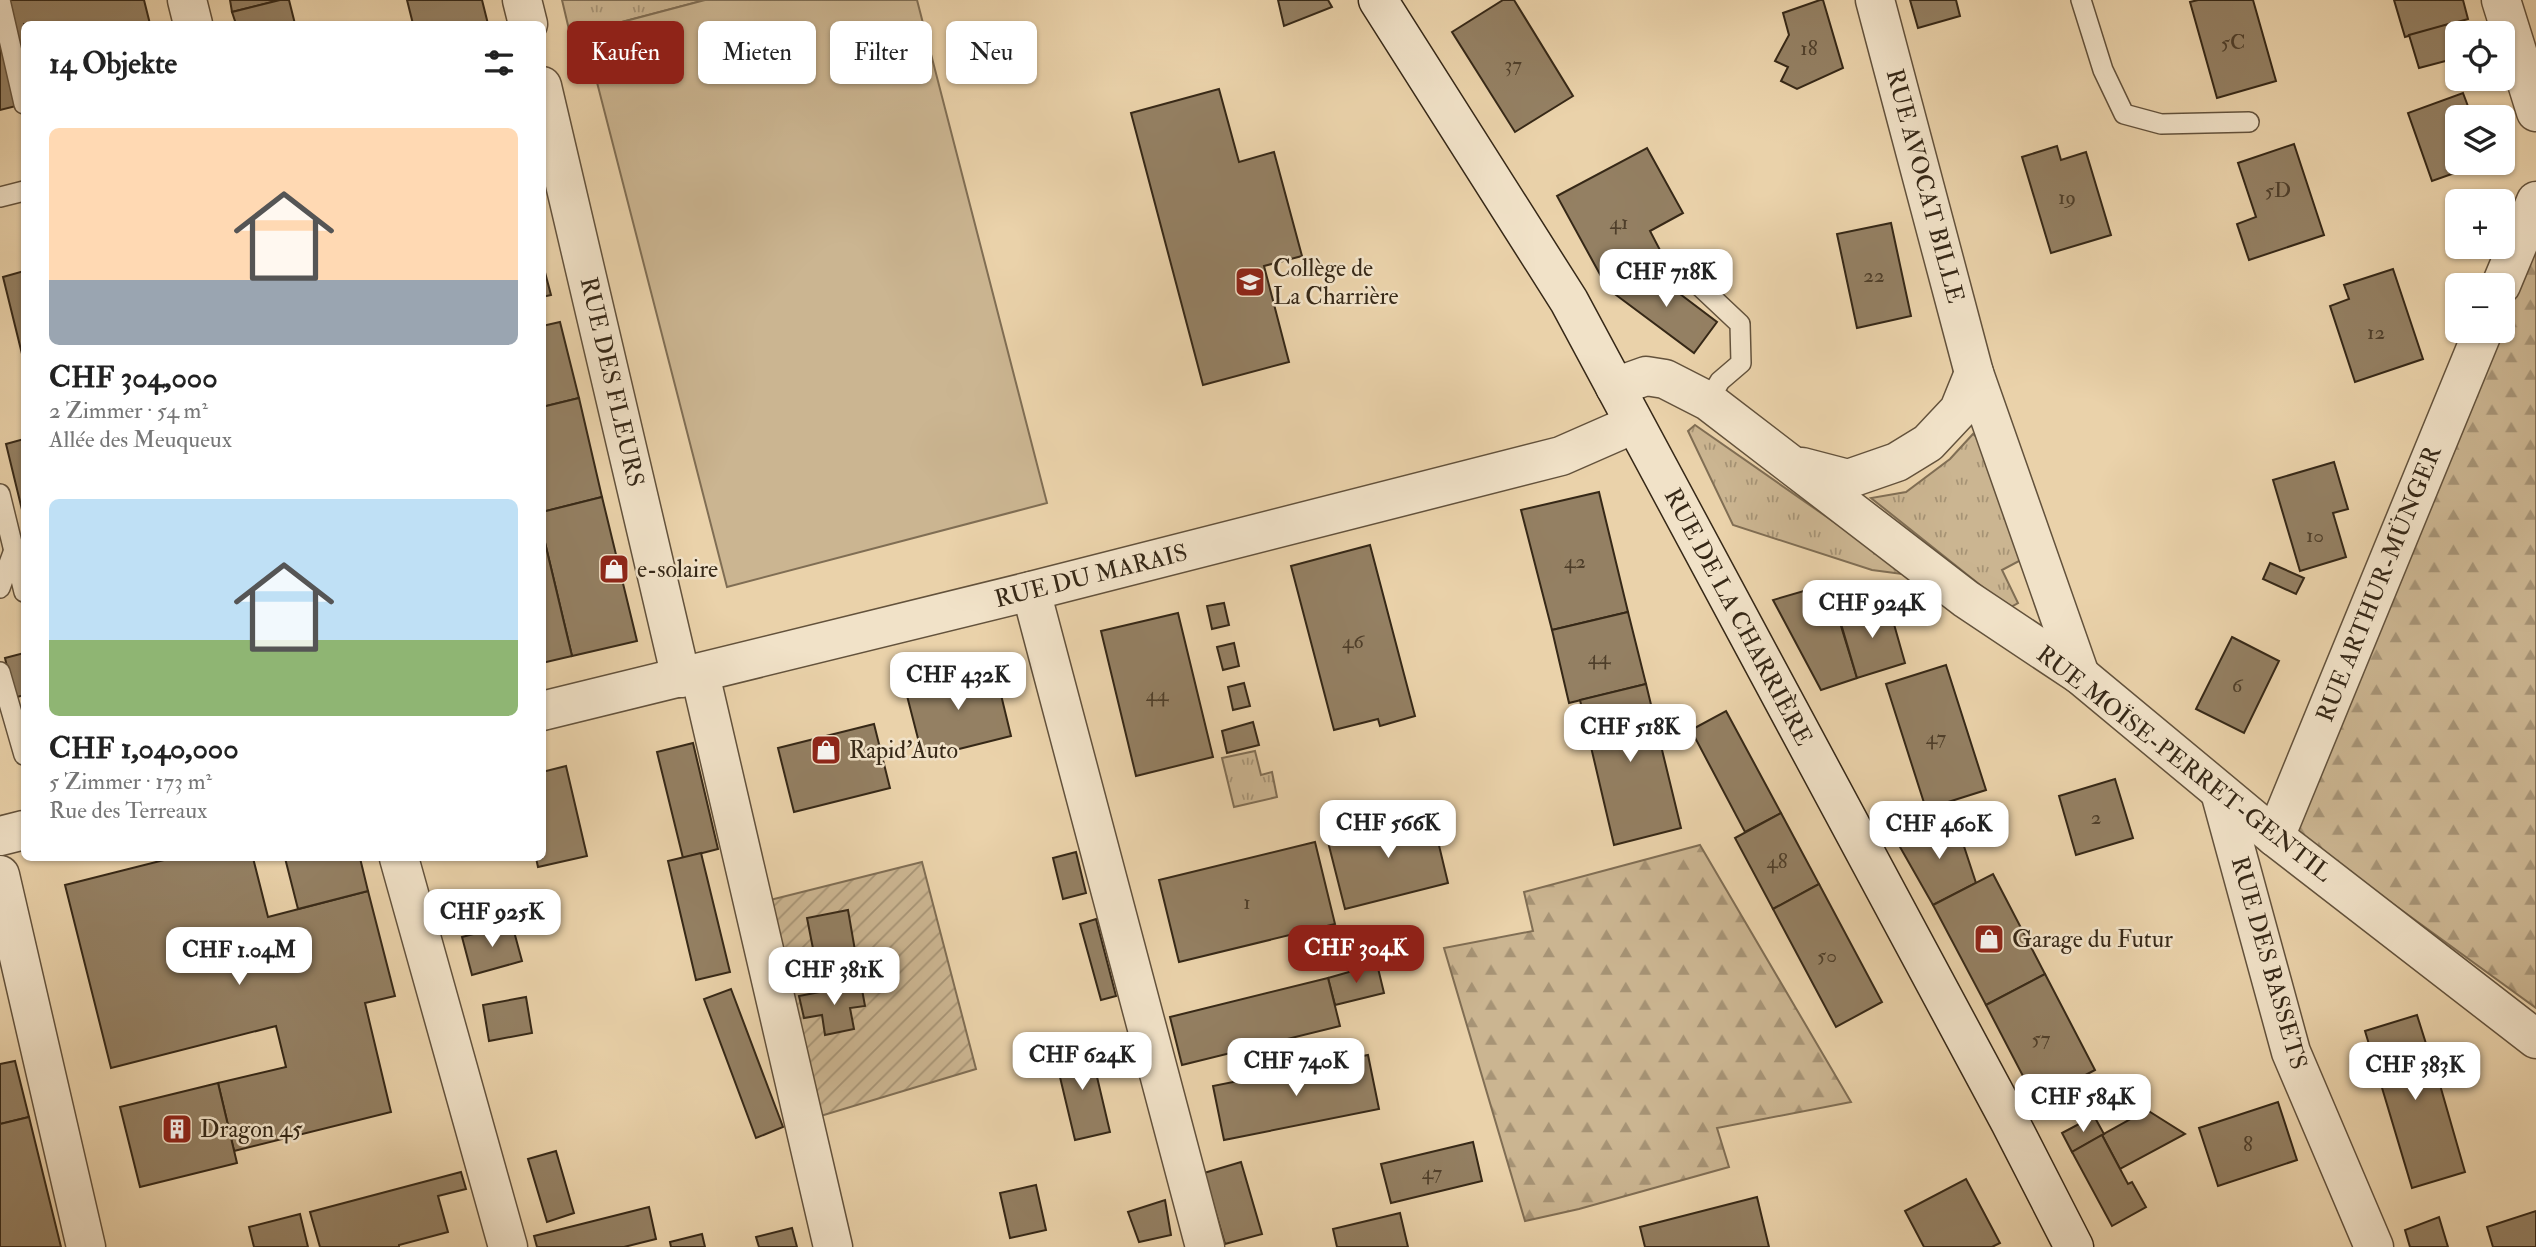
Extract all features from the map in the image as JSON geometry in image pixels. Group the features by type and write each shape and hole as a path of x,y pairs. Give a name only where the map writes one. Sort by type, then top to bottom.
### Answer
{"street":[{"path":"187,0 192,21"},
{"path":"522,0 527,21"},
{"name":"RUE DE LA CHARRIÈRE","path":"1378,0 1569,300 2010,1122 2074,1247"},
{"name":"RUE AVOCAT BILLE","path":"1875,0 1974,373 2080,676"},
{"path":"2501,0 2536,112"},
{"name":"RUE DES FLEURS","path":"546,102 833,1247"},
{"path":"2506,273 2536,201"},
{"name":"RUE ARTHUR-MÜNGER","path":"2275,837 2478,343"},
{"path":"1787,463 1848,479 1897,463 1928,443 1959,410 1974,373"},
{"name":"RUE MOÏSE-PERRET-GENTIL","path":"1615,387 1646,376 1665,379 1707,401 1966,599 2080,676 2275,837 2536,1040"},
{"name":"RUE DU MARAIS","path":"546,710 1031,592 1561,456 1634,424"},
{"path":"1031,592 1205,1247"},
{"name":"RUE DES BASSETS","path":"2220,792 2291,1052 2374,1247"},
{"path":"0,836 21,831"},
{"path":"399,861 508,1247"},
{"path":"0,875 86,1247"}],"lane":[{"path":"0,0 21,91"},
{"path":"2081,0 2103,70 2124,114 2161,124 2249,122"},
{"path":"0,197 21,192"},
{"path":"1672,260 1740,324 1741,363 1720,381 1707,401"},
{"path":"0,494 21,579"},
{"path":"0,587 14,550"},
{"path":"0,672 21,745"}],"green space":[{"path":"562,0 705,0 626,21 567,21"},
{"path":"705,0 917,0 922,21 830,21 830,84 932,84 932,58 1047,503 727,587 597,84 684,84 684,21 626,21"},
{"path":"2536,245 2536,1008 2294,832 2496,343 2515,343 2515,296"},
{"path":"1695,425 1910,575 1872,570 1733,525 1688,431"},
{"path":"1973,434 1985,444 2021,560 2002,570 2018,603 2009,608 1871,498 1906,492 1950,459"},
{"path":"1255,751 1261,775 1272,772 1277,797 1234,807 1222,758"},
{"path":"1700,845 1851,1102 1717,1128 1729,1167 1579,1209 1525,1221 1444,948 1533,931 1524,892"},
{"path":"922,862 976,1069 814,1118 766,901"}],"building":[{"path":"0,0 144,0 149,21 21,21 21,105 0,110"},
{"path":"230,0 280,0 232,12"},
{"path":"289,0 294,21 235,21 232,12"},
{"path":"407,0 482,0 487,21 412,21"},
{"path":"1278,0 1328,0 1332,7 1284,26"},
{"path":"1503,0 1514,0 1573,96 1515,132 1452,32"},
{"path":"1823,0 1843,68 1797,89 1781,81 1788,67 1775,61 1789,35 1783,13"},
{"path":"1910,0 1956,0 1960,16 1918,28"},
{"path":"2253,0 2276,81 2217,98 2190,2"},
{"path":"2394,0 2463,0 2468,19 2445,21 2445,26 2405,37"},
{"path":"2445,25 2445,61 2419,68 2409,35"},
{"path":"1219,89 1239,162 1274,152 1302,256 1264,266 1289,362 1203,385 1131,113"},
{"path":"2463,93 2468,105 2445,105 2445,175 2449,175 2432,181 2408,113"},
{"path":"2294,144 2324,235 2249,260 2237,224 2256,217 2238,163"},
{"path":"2057,146 2061,160 2086,152 2111,235 2051,253 2022,157"},
{"path":"1647,148 1683,213 1650,231 1661,252 1643,261 1647,269 1608,289 1557,196"},
{"path":"1891,223 1911,316 1857,328 1837,234"},
{"path":"1647,269 1717,322 1694,353 1608,289"},
{"path":"2393,269 2423,359 2355,382 2330,306 2349,299 2344,285"},
{"path":"21,272 21,350 3,277"},
{"path":"546,276 551,295 546,296"},
{"path":"560,322 579,398 546,406 546,325"},
{"path":"579,398 602,497 546,511 546,406"},
{"path":"21,440 21,506 6,444"},
{"path":"2334,462 2348,509 2333,513 2346,557 2300,571 2273,480"},
{"path":"1599,492 1628,612 1552,630 1521,510"},
{"path":"602,497 637,641 572,656 546,547 546,511"},
{"path":"1370,545 1415,716 1380,726 1378,719 1334,730 1291,566"},
{"path":"546,547 572,656 546,662"},
{"path":"2270,563 2304,578 2296,594 2263,579"},
{"path":"1828,584 1857,678 1821,690 1773,600"},
{"path":"1224,603 1229,625 1212,629 1207,606"},
{"path":"1888,603 1905,663 1857,678 1839,617"},
{"path":"1628,612 1646,684 1569,703 1552,630"},
{"path":"1178,613 1213,757 1136,776 1101,631"},
{"path":"2232,637 2279,661 2244,733 2196,709"},
{"path":"1234,643 1239,666 1223,670 1217,647"},
{"path":"21,654 21,696 14,698 5,658"},
{"path":"1946,665 1986,790 1926,809 1886,684"},
{"path":"994,666 1011,736 923,758 905,688"},
{"path":"1244,683 1250,706 1233,710 1228,687"},
{"path":"1646,684 1681,828 1614,845 1580,700"},
{"path":"1726,711 1781,813 1745,832 1691,730"},
{"path":"1253,722 1259,745 1227,753 1222,731"},
{"path":"874,724 890,788 794,812 778,748"},
{"path":"693,743 718,849 683,858 657,752"},
{"path":"566,766 587,856 538,867 537,861 546,861 546,771"},
{"path":"2115,779 2133,838 2076,855 2059,796"},
{"path":"1431,812 1448,883 1345,909 1327,838"},
{"path":"1781,813 1819,884 1773,909 1735,838"},
{"path":"1956,822 1976,883 1933,905 1900,847 1906,835"},
{"path":"1315,842 1335,924 1179,962 1159,880"},
{"path":"1076,852 1086,893 1063,899 1053,858"},
{"path":"701,853 730,972 696,980 668,861"},
{"path":"160,861 254,861 268,917 368,891 395,996 365,1003 391,1112 234,1151 218,1083 286,1067 276,1026 111,1068 65,885"},
{"path":"286,861 361,861 368,891 298,909"},
{"name":"Garage du Futur","path":"1993,874 2045,974 1986,1005 1933,905"},
{"path":"1819,884 1882,1002 1836,1027 1773,909"},
{"path":"848,910 857,962 817,969 807,918"},
{"path":"1096,919 1116,996 1101,1000 1080,924"},
{"path":"512,924 522,961 472,975 462,937"},
{"path":"1377,964 1384,993 1335,1005 1328,978"},
{"path":"2045,974 2095,1070 2036,1101 1986,1005"},
{"path":"1328,978 1340,1026 1182,1065 1170,1017"},
{"path":"861,984 865,1006 850,1008 854,1029 825,1035 822,1015 804,1018 799,996"},
{"path":"731,989 783,1127 756,1138 704,999"},
{"path":"526,997 532,1033 489,1041 483,1005"},
{"path":"2417,1015 2465,1172 2412,1188 2365,1031"},
{"path":"1089,1043 1110,1132 1075,1140 1054,1052"},
{"path":"1368,1055 1379,1109 1224,1140 1213,1086"},
{"path":"15,1061 29,1117 0,1124 0,1064"},
{"name":"Dragon 45","path":"218,1083 237,1163 140,1187 120,1107"},
{"path":"2278,1102 2297,1160 2218,1186 2199,1128"},
{"path":"2147,1110 2185,1134 2120,1169 2102,1135"},
{"path":"2094,1116 2104,1134 2072,1152 2062,1133"},
{"path":"29,1117 61,1247 0,1247 0,1124"},
{"path":"2102,1135 2128,1184 2132,1182 2146,1207 2112,1226 2072,1152"},
{"path":"1473,1142 1482,1181 1391,1203 1381,1164"},
{"path":"556,1151 574,1213 547,1222 528,1159"},
{"path":"1241,1162 1262,1234 1225,1244 1204,1173"},
{"path":"461,1172 466,1189 438,1196 448,1232 399,1247 320,1247 310,1212"},
{"path":"1966,1179 2000,1243 1992,1247 1924,1247 1905,1211"},
{"path":"1036,1185 1046,1230 1010,1238 1000,1193"},
{"path":"1757,1197 1769,1247 1645,1247 1640,1227"},
{"path":"1165,1200 1171,1235 1139,1242 1128,1212"},
{"path":"649,1207 656,1239 624,1247 537,1247 534,1236"},
{"path":"2536,1211 2536,1247 2493,1247 2487,1227"},
{"path":"1400,1213 1408,1247 1337,1247 1333,1229"},
{"path":"300,1214 308,1247 254,1247 249,1227"},
{"path":"2439,1217 2448,1247 2410,1247 2405,1230"},
{"path":"792,1228 797,1247 759,1247 756,1237"},
{"path":"702,1234 705,1247 671,1247 670,1242"}],"place":[{"name":"Collège de La Charrière","path":"1250,282"},
{"name":"e-solaire","path":"614,569"},
{"name":"Rapid'Auto","path":"826,750"},
{"name":"Garage du Futur","path":"1989,939"},
{"name":"Dragon 45","path":"177,1129"}]}
